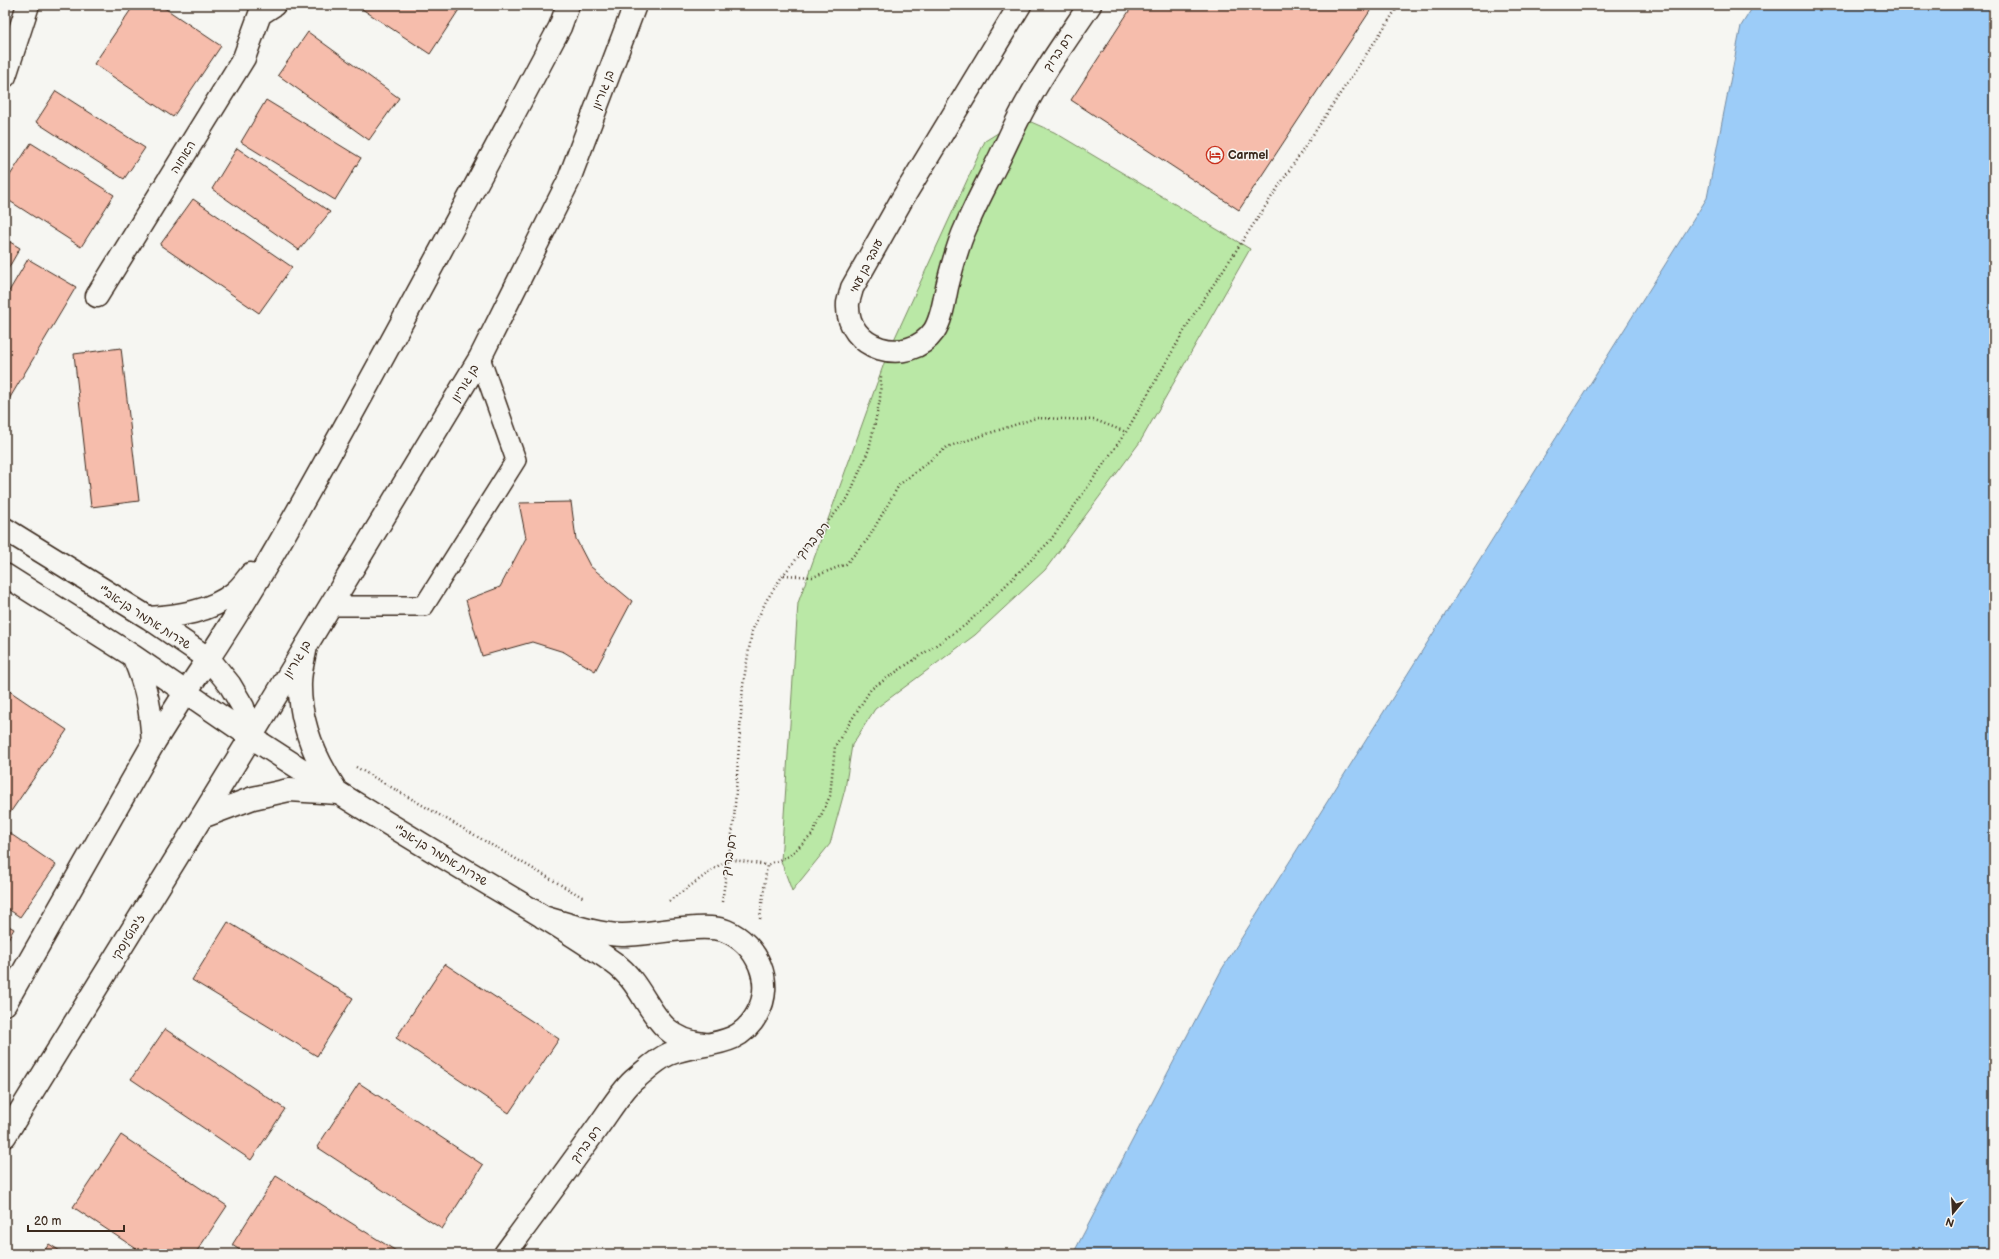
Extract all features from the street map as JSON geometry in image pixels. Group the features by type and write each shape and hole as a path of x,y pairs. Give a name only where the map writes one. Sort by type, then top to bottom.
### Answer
{"street":[{"path":"5,76 28,5"},
{"path":"5,1004 153,744 184,693 209,659 281,542 424,282 560,27 568,5"},
{"name":"בן גוריון","path":"251,737 480,358 568,182 635,5"},
{"name":"עובד בן עמי","path":"1020,5 900,201 852,288 848,304 850,319 857,332 868,343 881,350 896,352 911,349 925,341 935,330 941,316 955,256 966,227 1028,100"},
{"name":"רם ברוך","path":"1028,100 1090,5"},
{"name":"האחוה","path":"97,296 244,58 260,8"},
{"name":"שדרות אתמר בן-אב\"י","path":"5,529 148,618 209,659 230,685 243,707 251,737"},
{"path":"148,618 186,614 206,608 234,593 281,542"},
{"name":"שדרות אתמר בן-אב\"י","path":"5,575 133,656 184,693 338,793 543,917 616,964 632,981 663,1027 677,1037 693,1043 710,1044"},
{"name":"שדרות אתמר בן-אב\"י","path":"307,642 300,682 302,713 309,740 321,767 338,793"},
{"path":"133,656 145,683 151,711 153,744"},
{"name":"ז'בוטינסקי","path":"5,1136 251,737"},
{"path":"202,817 253,798 289,790 338,793"},
{"name":"שדרות אתמר בן-אב\"י","path":"543,917 588,930 621,935 659,933 705,927 717,928"},
{"name":"רם ברוך","path":"505,1254 633,1080 669,1054 729,1040 746,1029 758,1013 764,994 764,984 763,974 756,955 736,936 717,928"}],"lane":[{"path":"330,606 424,606 516,460 480,358"}],"path":[{"path":"665,904 728,859 767,865 789,856 812,835 830,796 835,746 871,689 967,624 1050,541 1126,432 1194,314 1399,5"},
{"name":"רם ברוך","path":"717,928 734,820 743,685 752,631 766,600 783,575 848,498 869,449 880,400 881,350"},
{"path":"783,575 813,577 846,564 868,539 899,485 947,447 1036,418 1095,420 1126,432"},
{"path":"350,764 585,899"},
{"path":"756,955 767,865"}],"green space":[{"path":"1022,118 1054,132 1250,249 1140,442 1045,570 975,635 875,709 852,745 845,789 830,844 792,891 781,861 798,603 887,355 985,141"}],"water":[{"path":"1754,5 1994,5 1994,1254 1073,1254 1222,969 1707,198 1741,26"}],"building":[{"path":"134,5 160,5 221,46 173,117 94,64"},
{"path":"356,5 462,5 430,54"},
{"name":"Carmel","path":"1133,5 1374,5 1239,210 1071,100"},
{"path":"308,32 399,98 369,140 278,75"},
{"path":"56,91 145,148 124,179 36,122"},
{"path":"266,100 361,158 335,200 241,142"},
{"path":"31,143 114,195 81,247 5,198 5,183"},
{"path":"237,148 330,212 299,250 212,189"},
{"path":"193,199 292,267 259,313 160,245"},
{"path":"5,239 20,248 5,274"},
{"path":"28,259 76,287 5,406 5,298"},
{"path":"121,348 139,501 91,507 74,354"},
{"path":"571,502 576,539 590,566 632,601 595,671 564,652 532,642 482,656 466,600 500,587 526,538 519,503"},
{"path":"5,688 67,730 5,820"},
{"path":"5,830 56,865 20,917 5,907"},
{"path":"228,922 353,998 317,1056 192,980"},
{"path":"5,924 14,929 5,944"},
{"path":"445,964 559,1039 509,1113 396,1038"},
{"path":"165,1029 285,1109 251,1160 131,1079"},
{"path":"359,1083 483,1165 442,1229 317,1147"},
{"path":"121,1135 227,1206 195,1254 144,1254 73,1207"},
{"path":"276,1176 401,1254 246,1254 232,1245"},
{"path":"49,1244 65,1254 42,1254"}],"place":[{"name":"Carmel","path":"1215,155"}]}
